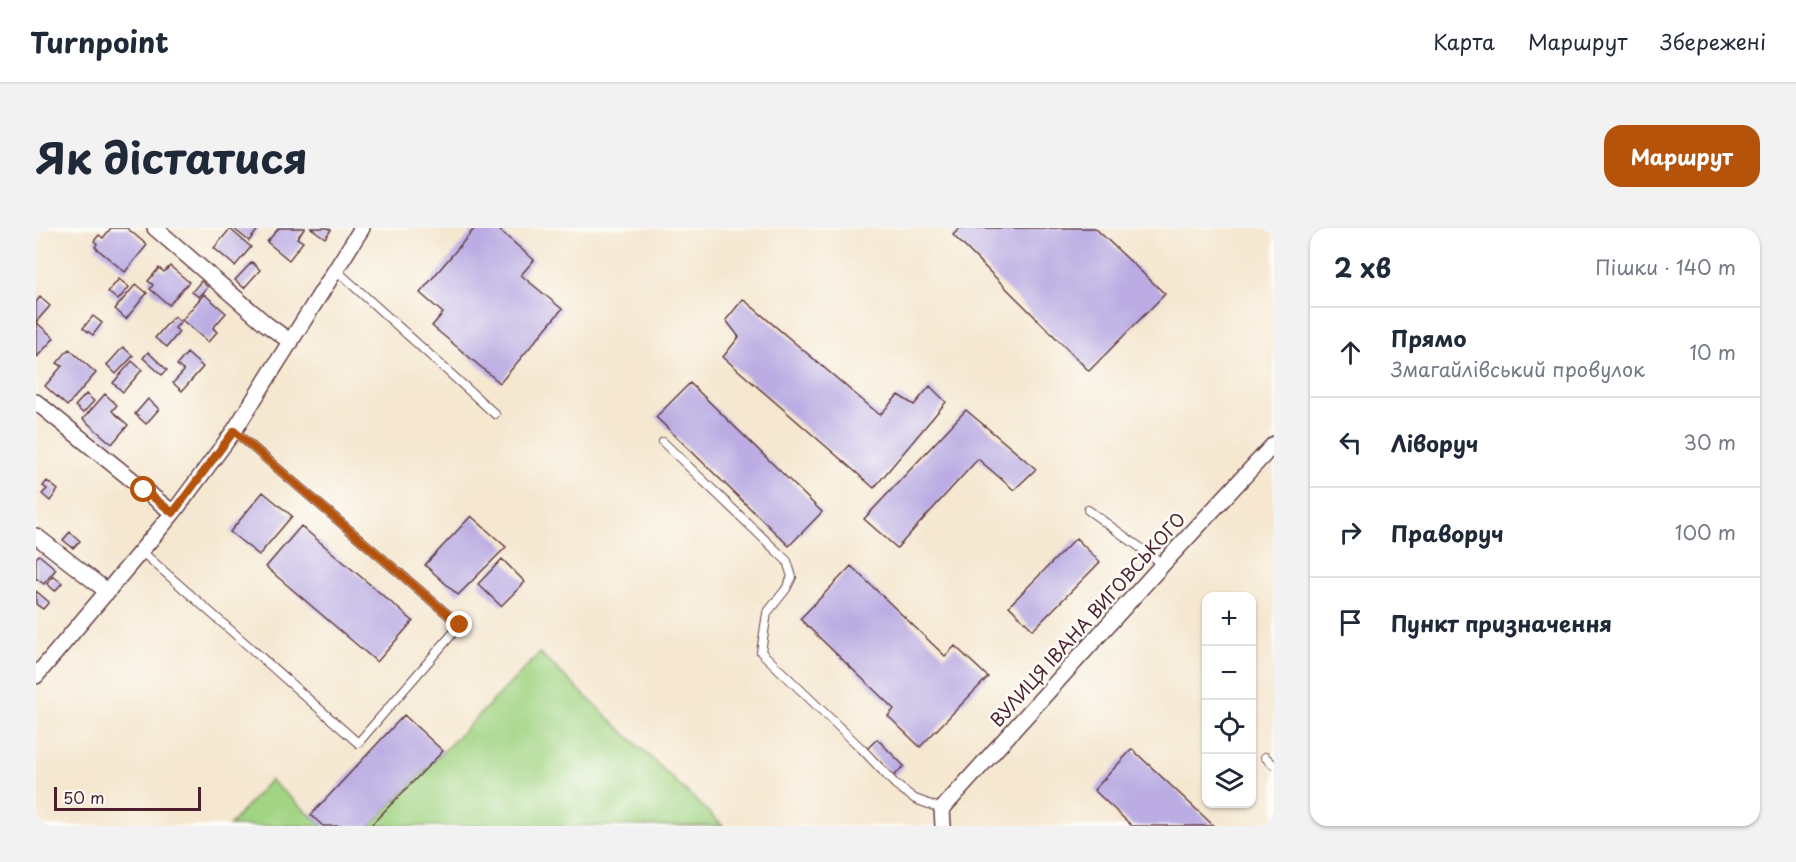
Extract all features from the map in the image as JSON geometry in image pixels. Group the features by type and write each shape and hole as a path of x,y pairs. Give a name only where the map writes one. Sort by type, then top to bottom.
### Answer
{"street":[{"path":"155,228 266,324 291,342"},
{"path":"36,676 173,513 234,431 362,228"},
{"path":"36,402 173,513"},
{"name":"ВУЛИЦЯ ІВАНА ВИГОВСЬКОГО","path":"942,808 1274,444"},
{"path":"36,536 108,592"},
{"path":"942,808 944,826"}],"lane":[{"path":"336,270 495,414"},
{"path":"141,551 358,743 460,625 234,431"},
{"path":"663,442 787,561 792,577 767,614 762,652 896,785 915,799 942,808"},
{"path":"1088,510 1163,564"},
{"path":"1265,757 1274,765"}],"green space":[{"path":"540,653 723,826 370,826"},
{"path":"270,780 323,826 229,826"}],"building":[{"path":"111,228 127,228 147,245 125,272 95,247 97,244 94,241 99,235 103,238"},
{"path":"233,228 259,228 249,241"},
{"path":"279,228 305,228 297,238 303,242 289,260 267,242"},
{"path":"311,228 327,228 331,230 325,238"},
{"path":"475,228 497,228 534,260 521,275 562,309 500,383 432,326 443,313 420,293"},
{"path":"960,228 1095,228 1165,294 1089,371 953,235"},
{"path":"230,229 251,247 235,266 214,248"},
{"path":"252,262 260,270 244,288 235,280"},
{"path":"170,266 189,282 169,305 150,289 153,285 148,281 159,268 164,272"},
{"path":"119,279 129,287 118,300 108,292"},
{"path":"201,281 208,287 199,297 192,292"},
{"path":"136,284 147,293 126,319 115,309"},
{"path":"204,294 226,313 213,328 217,332 208,342 182,320"},
{"path":"40,297 50,306 36,322 36,302"},
{"path":"743,299 880,415 898,395 914,405 930,386 946,402 874,488 723,357 739,337 726,320"},
{"path":"93,316 102,323 93,335 83,328"},
{"path":"174,316 181,322 175,328 179,332 167,347 155,338"},
{"path":"36,322 54,338 36,358"},
{"path":"123,347 133,356 116,374 107,365"},
{"path":"69,349 96,373 67,406 45,386 62,366 57,363"},
{"path":"148,352 167,370 162,375 143,358"},
{"path":"187,353 203,367 182,391 173,383 184,371 177,365"},
{"path":"132,361 142,370 123,392 113,383"},
{"path":"690,383 822,512 789,546 656,417"},
{"path":"86,394 94,401 83,413 75,406"},
{"path":"105,394 117,405 112,411 128,425 112,444 83,419"},
{"path":"148,399 159,409 146,424 135,414"},
{"path":"966,410 1036,469 1014,490 978,459 897,548 864,519"},
{"path":"47,481 58,490 50,501 42,494 47,489 43,486"},
{"path":"263,492 292,516 259,555 230,532"},
{"path":"471,516 506,547 458,595 425,565"},
{"path":"301,526 413,621 377,662 266,567"},
{"path":"70,532 80,541 73,548 63,540"},
{"path":"1076,538 1100,562 1033,630 1009,606"},
{"path":"39,555 56,569 44,584 37,579 36,581 36,558"},
{"path":"502,559 525,582 501,606 478,584"},
{"path":"851,566 945,656 955,646 988,677 920,747 888,716 894,709 800,619"},
{"path":"53,576 62,583 55,591 47,584"},
{"path":"36,591 49,602 43,609 36,604"},
{"path":"404,715 443,751 370,826 323,826 311,815"},
{"path":"877,739 904,766 894,776 867,749"},
{"path":"1132,749 1214,826 1132,826 1094,790"}],"route":[{"path":"144,490 173,513 234,431 460,625"}]}
